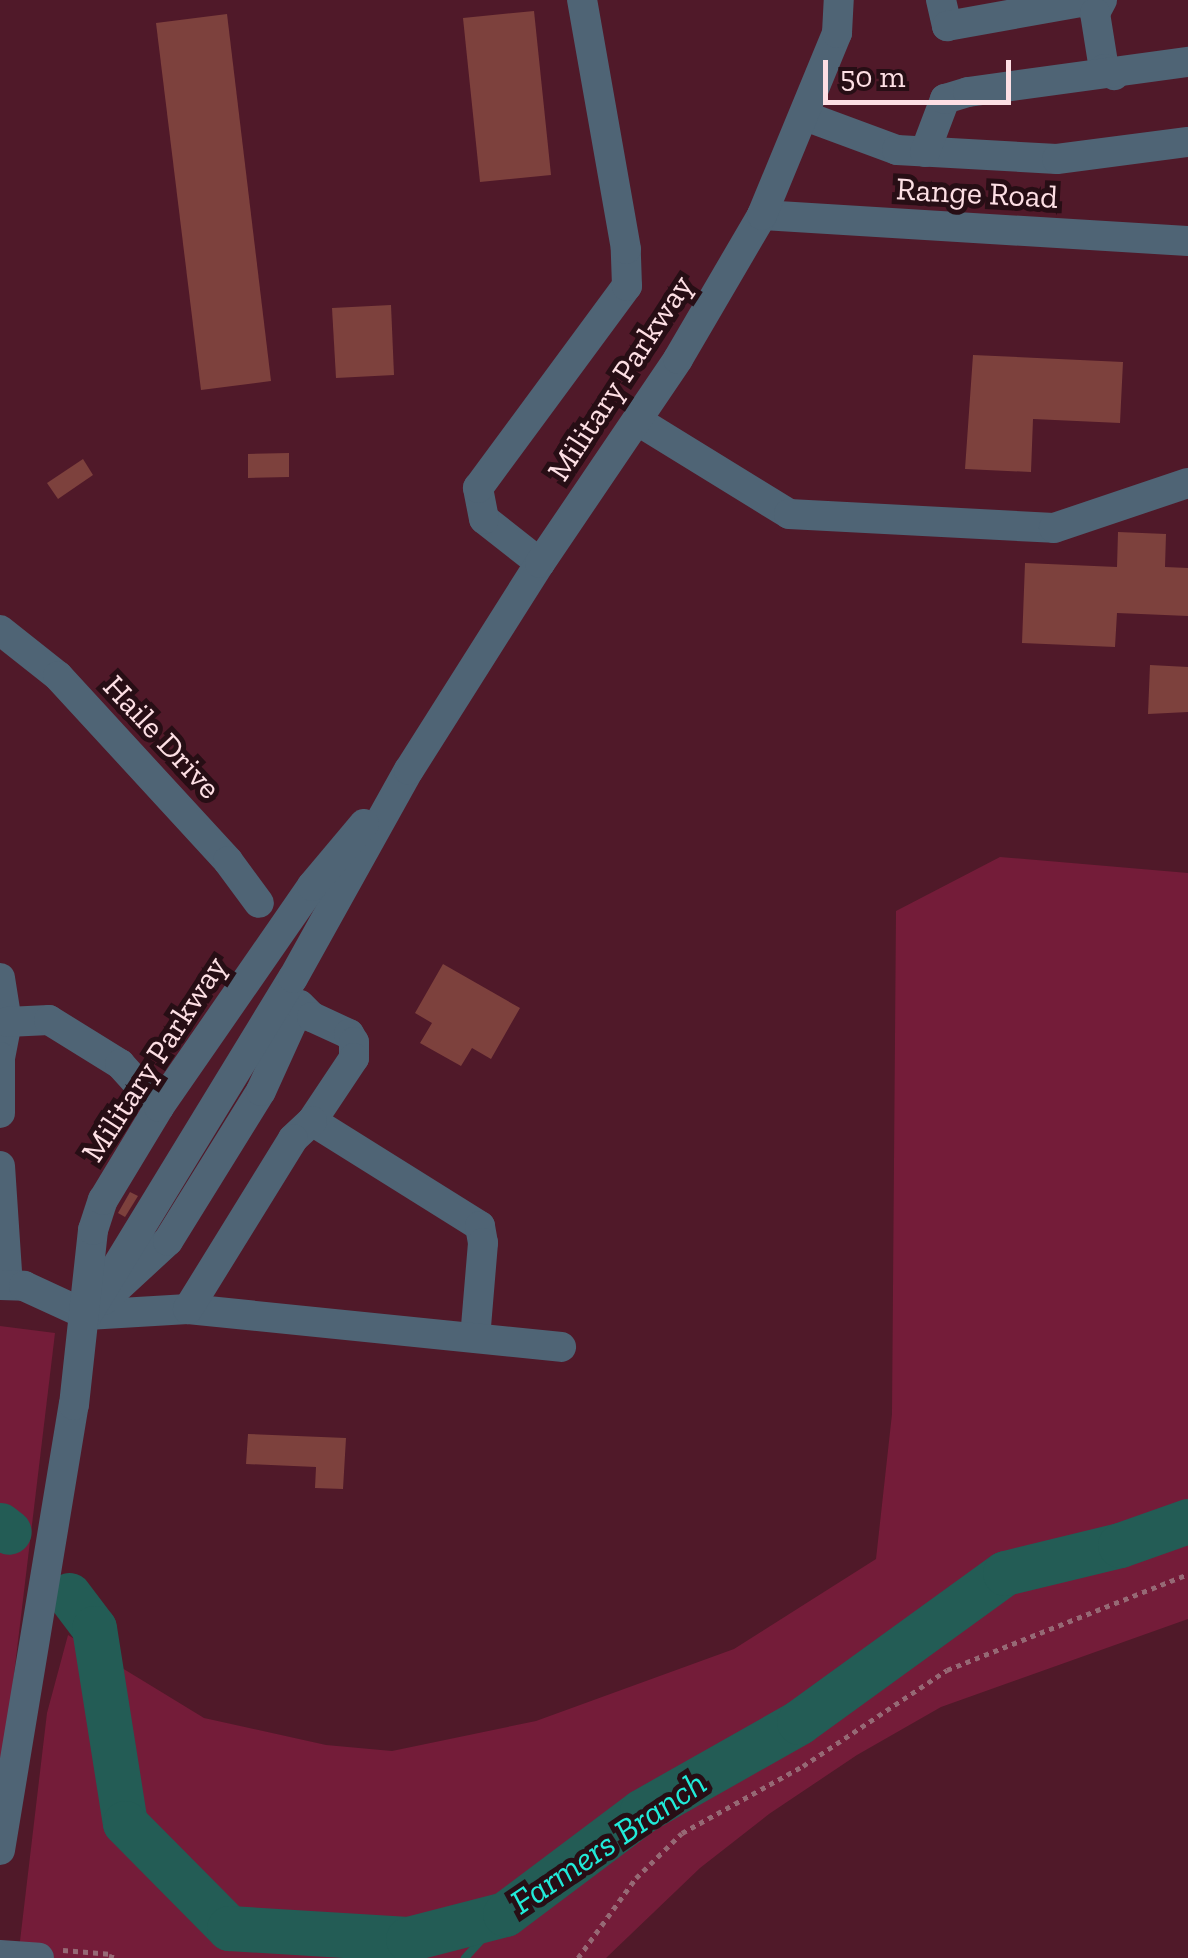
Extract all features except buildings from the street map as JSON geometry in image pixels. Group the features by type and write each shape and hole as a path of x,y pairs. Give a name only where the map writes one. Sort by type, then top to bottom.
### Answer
{"street":[{"path":"540,563 484,519 478,488 626,286 626,249 582,0"},
{"name":"Military Parkway","path":"87,1315 293,978 409,770 540,563 638,421 762,215 836,33 840,0"},
{"path":"941,0 947,26 1091,0"},
{"path":"1104,0 1095,13 1104,69 1114,75"},
{"path":"925,152 945,99 968,92 1188,62"},
{"path":"805,116 897,150 925,152 1056,159 1188,142"},
{"name":"Range Road","path":"762,215 1188,240"},
{"path":"638,421 789,514 1054,528 1188,483"},
{"name":"Haile Drive","path":"0,630 58,676 228,861 259,904"},
{"name":"Military Parkway","path":"87,1315 146,1242 300,1005 409,770"},
{"name":"Military Parkway","path":"87,1315 93,1230 103,1200 159,1107 312,886 409,770"},
{"path":"0,978 8,1022 0,1056 0,1112"},
{"path":"188,1309 293,1139 312,1121 354,1058 354,1042 349,1034 312,1017 300,1005"},
{"path":"8,1022 49,1020 120,1064 159,1107"},
{"path":"312,1121 480,1226 483,1243 475,1338"},
{"path":"0,1166 4,1285 24,1286 87,1315 188,1309 561,1347"},
{"path":"0,1850 87,1315"},
{"path":"0,1954 40,1958"}],"path":[{"path":"578,1958 636,1878 682,1833 803,1766 947,1670 1188,1574"}],"shaded area":[{"path":"1000,857 1188,873 1188,1619 941,1707 857,1755 769,1814 700,1868 606,1958 18,1958 47,1713 68,1635 204,1718 326,1745 392,1751 536,1721 734,1649 876,1559 892,1414 896,911"},
{"path":"0,1326 55,1333 0,1791"}],"waterway":[{"name":"Farmers Branch","path":"69,1595 94,1628 125,1823 229,1928 408,1939 505,1914 642,1811 799,1722 1005,1573 1120,1545 1188,1521"},
{"name":"Farmers Branch","path":"0,1525 9,1532"},
{"path":"465,1958 505,1914"}]}
